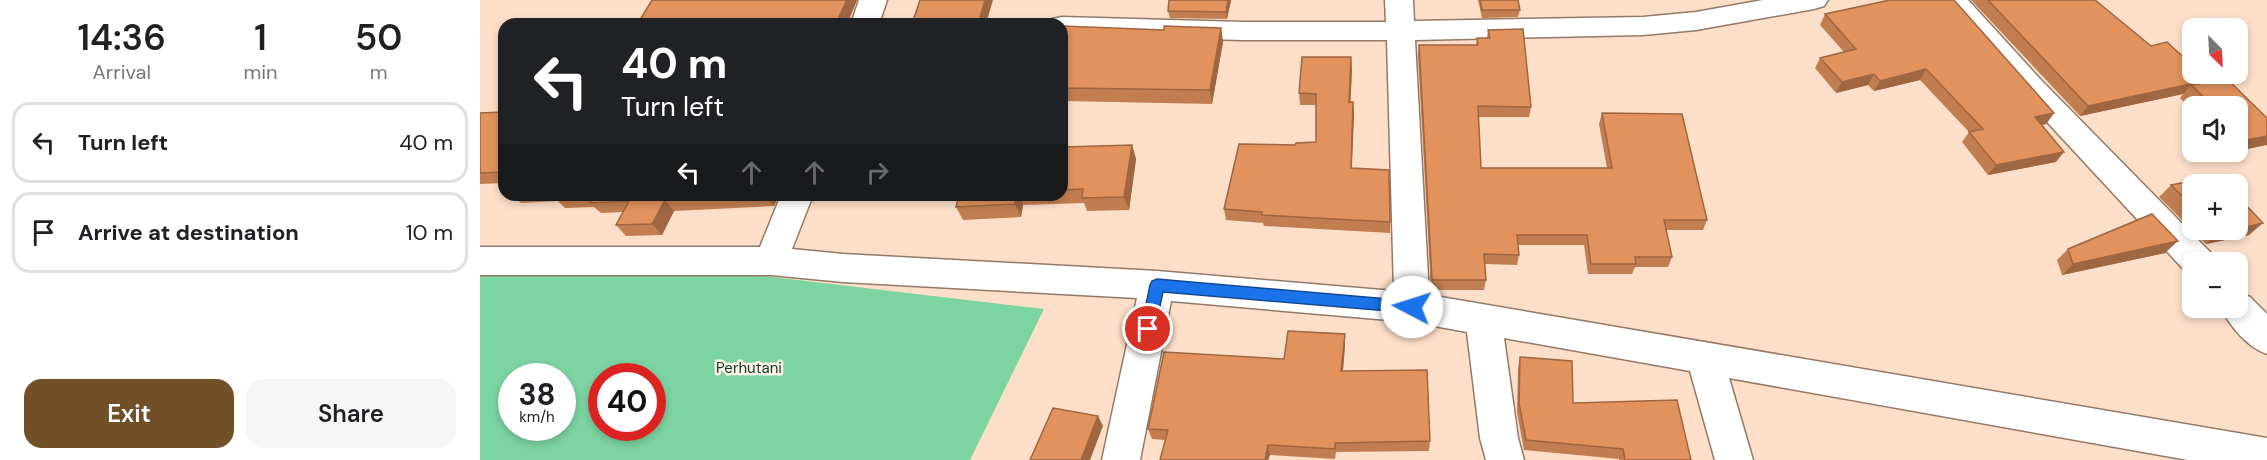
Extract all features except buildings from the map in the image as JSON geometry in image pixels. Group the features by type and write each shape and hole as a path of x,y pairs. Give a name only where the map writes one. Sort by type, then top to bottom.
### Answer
{"street":[{"path":"867,18 873,0"},
{"path":"1399,0 1412,307"},
{"path":"1068,26 1243,31 1402,31 1643,26 1696,21 1814,0"},
{"path":"1953,0 2038,95 2188,252"},
{"path":"771,261 795,201"},
{"path":"480,261 771,261 843,268 1157,285 1412,307 2267,456"},
{"path":"1121,460 1157,285"},
{"path":"1483,318 1499,438 1505,460"},
{"path":"2248,318 2267,339"},
{"path":"1704,357 1734,460"}],"green space":[{"name":"Perhutani","path":"480,275 764,276 1044,309 970,460 480,460"}],"route":[{"path":"1148,329 1157,285 1412,307"}]}
